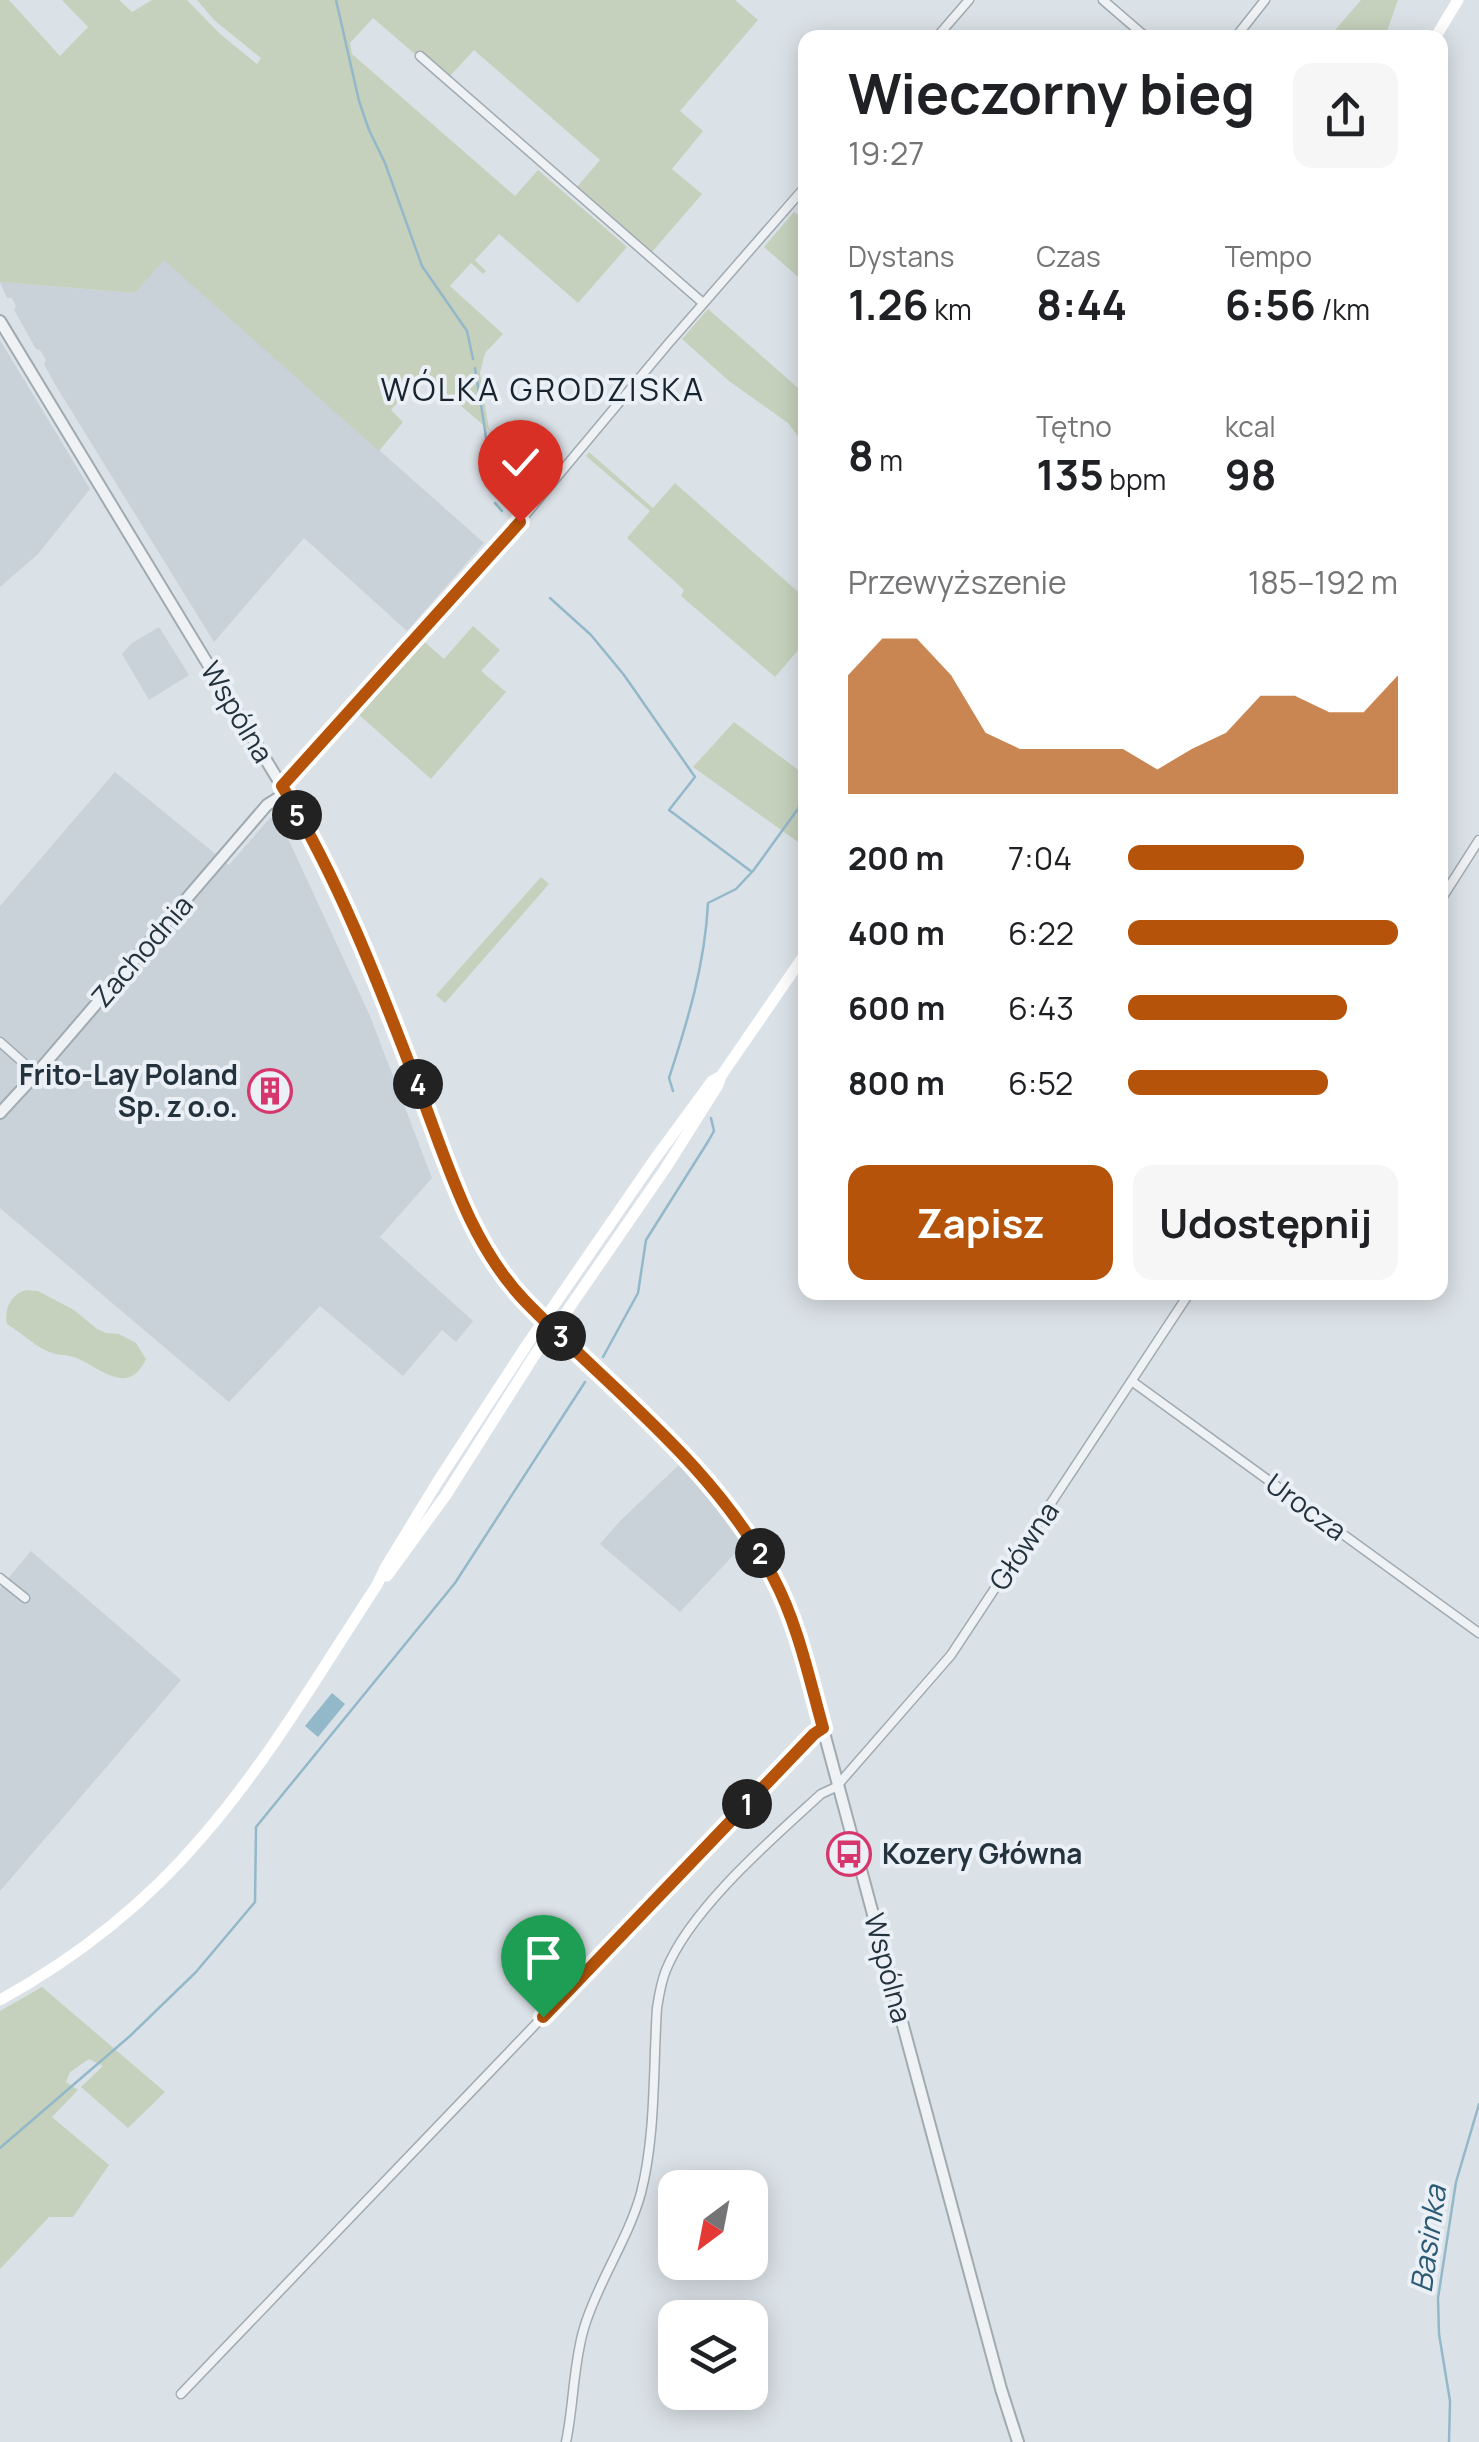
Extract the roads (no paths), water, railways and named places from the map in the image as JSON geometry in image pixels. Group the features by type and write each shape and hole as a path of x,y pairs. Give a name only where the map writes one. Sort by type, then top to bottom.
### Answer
{"main road":[{"path":"1440,30 1458,0"},
{"path":"0,2000 55,1967 142,1900 181,1861 248,1780 378,1585 446,1494 536,1353 665,1170 721,1076 798,964"},
{"path":"378,1585 438,1481 544,1320 654,1160 712,1081 721,1076"}],"street":[{"path":"943,30 969,0"},
{"path":"1104,0 1138,30"},
{"path":"1241,30 1266,0"},
{"path":"420,56 703,303"},
{"path":"284,790 517,525 798,195"},
{"name":"Wspólna","path":"0,321 284,790 338,891 484,1247 502,1276 544,1320 694,1466 737,1517 775,1580 790,1616 823,1728 1018,2442"},
{"name":"Zachodnia","path":"0,1113 284,790"},
{"path":"1448,889 1479,840"},
{"path":"0,1042 36,1074"},
{"name":"Główna","path":"566,2442 584,2330 640,2192 648,2150 657,2008 667,1966 697,1918 730,1881 821,1794 838,1784 951,1654 1185,1300"},
{"name":"Urocza","path":"1133,1382 1479,1633"},
{"path":"0,1578 25,1598"},
{"path":"181,2394 823,1728"}],"water":[{"path":"332,1693 345,1704 318,1737 305,1726"}],"waterway":[{"path":"336,0 369,130 422,266 467,331 473,359"},
{"path":"475,368 491,484"},
{"path":"495,503 502,511"},
{"path":"550,598 591,635 624,675 695,777 669,810 752,872 736,889 708,903 699,970 669,1078 673,1091"},
{"path":"753,871 798,809"},
{"path":"603,1357 638,1293 646,1240 714,1131 711,1118"},
{"path":"0,2148 130,2036 196,1972 255,1902 256,1827 455,1583 585,1382"},
{"name":"Basinka","path":"1449,2442 1450,2401 1439,2334 1438,2298 1456,2182 1479,2104"}],"place":[{"name":"Frito-Lay Poland Sp. z o.o.","path":"270,1091"},
{"name":"Kozery Główna","path":"849,1854"}],"district":[{"name":"WÓLKA GRODZISKA","path":"543,390"}]}
